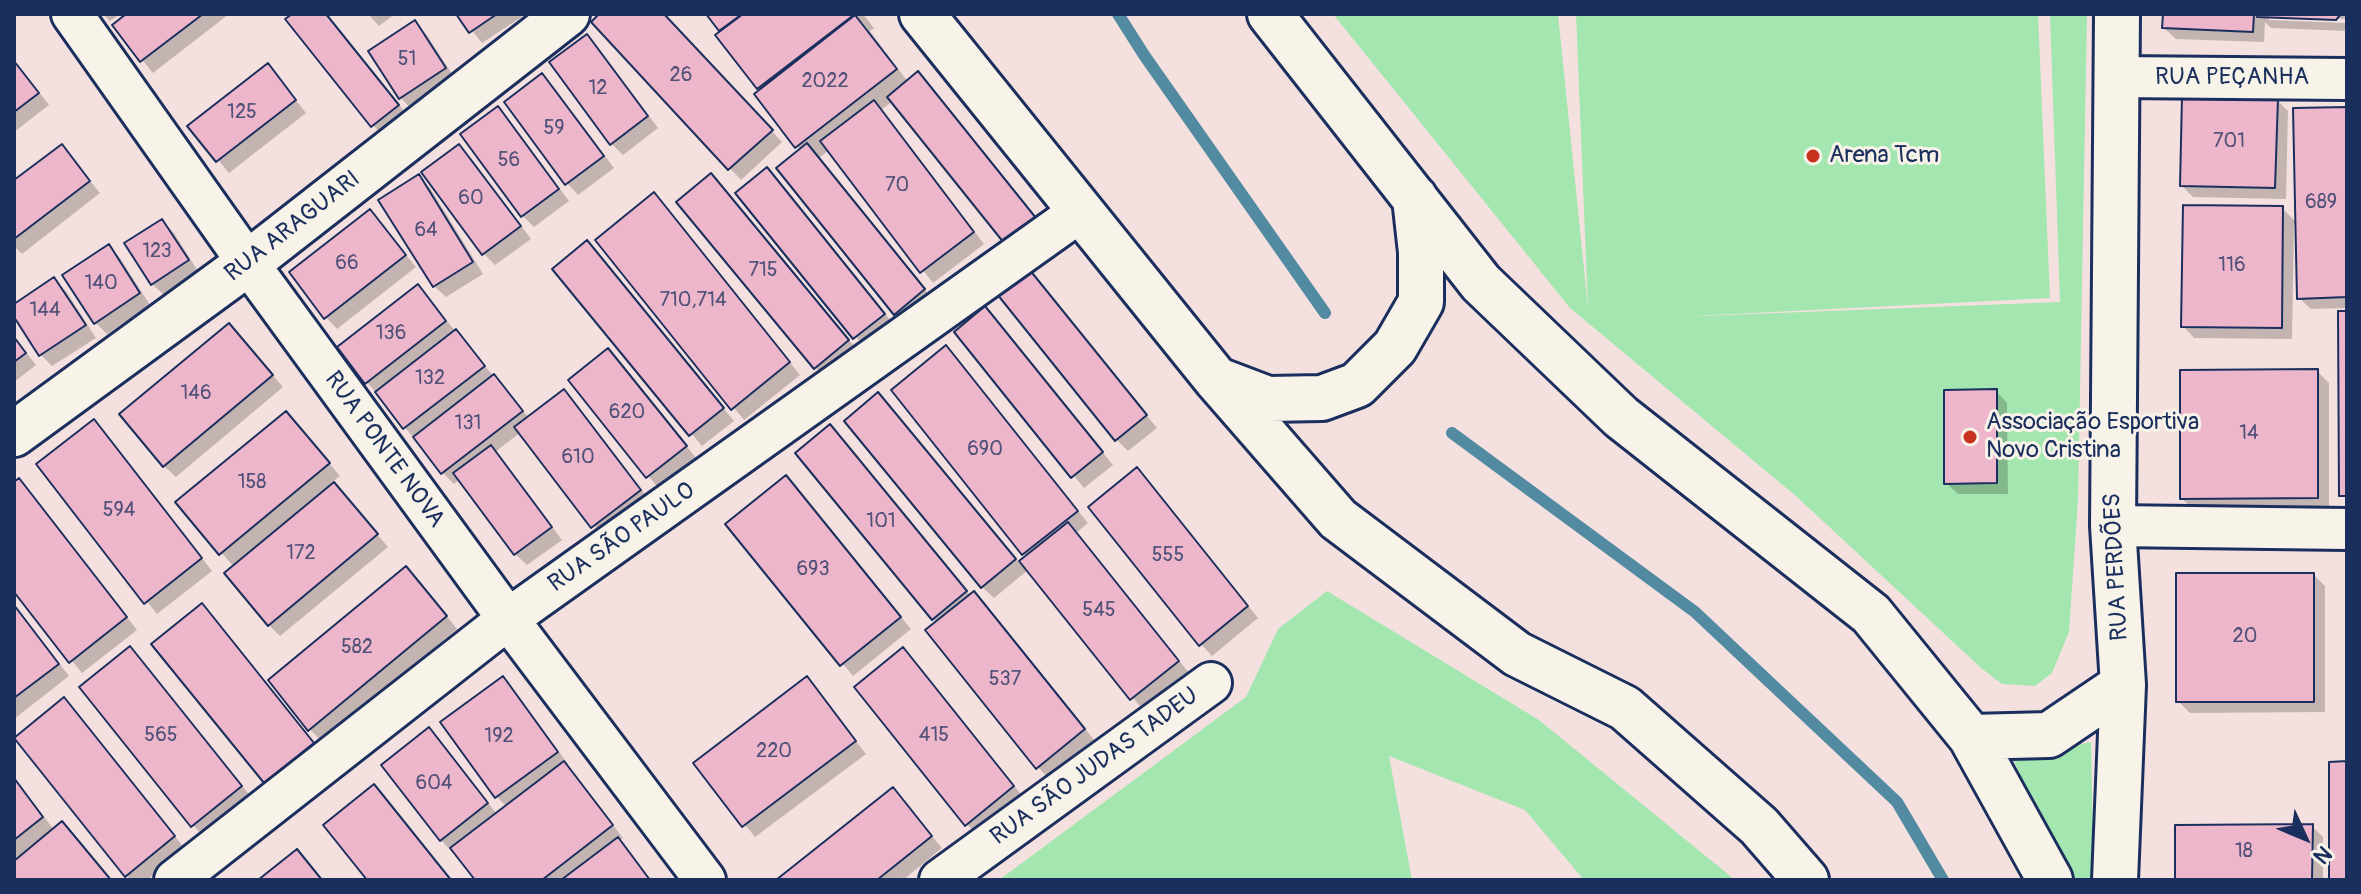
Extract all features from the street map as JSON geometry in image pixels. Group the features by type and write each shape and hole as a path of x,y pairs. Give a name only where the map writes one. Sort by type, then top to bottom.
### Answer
{"main road":[{"name":"RUA ARAGUARI","path":"14,434 248,263 567,14"},
{"path":"922,14 1216,379 1338,519 1517,654 1625,708 1759,826 1806,880"},
{"path":"1270,14 1481,283 1621,417 1871,614 1971,737 2050,880"},
{"name":"RUA PERDÕES","path":"2115,880 2123,685 2113,526 2117,14"},
{"path":"1216,379 1268,399 1322,398 1357,385 1395,347 1421,302 1421,252 1415,198"},
{"path":"1971,737 2049,735 2123,685"}],"street":[{"name":"RUA PONTE NOVA","path":"72,14 248,263 508,619 705,880"},
{"name":"RUA PEÇANHA","path":"2117,77 2347,79"},
{"name":"RUA SÃO PAULO","path":"175,880 508,619 1081,211"},
{"path":"2113,526 2347,529"},
{"name":"RUA SÃO JUDAS TADEU","path":"940,880 1211,683"}],"green space":[{"path":"1333,14 1558,14 1588,308 1576,14 2038,14 2050,298 1674,317 2060,302 2050,14 2087,14 2078,500 2069,632 2052,673 2035,686 2002,684 1797,497 1570,308"},
{"path":"1327,591 1539,720 1735,880 1584,880 1525,810 1389,756 1412,880 999,880 1246,697 1278,629"},
{"path":"2091,742 2094,880 2068,880 2013,759"}],"building":[{"path":"126,14 203,14 140,62 112,25"},
{"path":"292,14 326,14 399,105 371,127 285,19"},
{"path":"456,14 497,14 469,33"},
{"path":"599,14 664,14 773,130 728,170 591,22"},
{"path":"706,14 742,14 719,31"},
{"path":"743,14 855,14 757,89 715,35"},
{"path":"2163,14 2254,14 2253,32 2162,28"},
{"path":"2258,14 2341,14 2336,20 2257,17"},
{"path":"855,15 897,69 795,148 754,94"},
{"path":"415,20 446,68 399,99 368,51"},
{"path":"587,34 648,116 610,145 549,62"},
{"path":"14,61 39,93 14,112"},
{"path":"268,63 296,100 216,162 187,126"},
{"path":"918,71 1036,218 1004,243 887,97"},
{"path":"542,73 604,156 565,185 504,102"},
{"path":"2182,96 2278,98 2275,188 2180,186"},
{"path":"874,100 974,232 920,273 820,141"},
{"path":"498,106 559,189 521,217 460,134"},
{"path":"2347,107 2347,297 2297,299 2293,108"},
{"path":"807,143 925,289 894,315 776,168"},
{"path":"62,144 90,181 14,239 14,180"},
{"path":"459,144 521,226 482,255 421,172"},
{"path":"767,167 885,314 853,339 735,193"},
{"path":"711,173 849,340 814,369 676,202"},
{"path":"419,174 473,262 433,287 378,200"},
{"path":"654,192 790,362 731,410 595,240"},
{"path":"2183,205 2283,206 2282,328 2181,327"},
{"path":"370,209 406,255 324,319 289,272"},
{"path":"162,219 189,260 151,285 124,243"},
{"path":"587,240 724,408 689,436 552,269"},
{"path":"109,244 140,293 94,324 62,275"},
{"path":"1029,269 1147,415 1115,441 997,294"},
{"path":"54,277 86,325 39,356 14,317 14,304"},
{"path":"418,284 446,321 365,384 337,347"},
{"path":"985,306 1103,452 1071,478 954,332"},
{"path":"2338,311 2347,311 2347,496 2339,496"},
{"path":"229,323 273,375 163,467 119,414"},
{"path":"456,329 485,366 403,429 375,392"},
{"path":"14,337 26,353 14,362"},
{"path":"946,345 1078,511 1022,555 891,390"},
{"path":"608,348 687,446 646,478 568,380"},
{"path":"2318,369 2318,498 2180,499 2180,370"},
{"path":"494,374 523,411 441,474 413,437"},
{"path":"564,389 641,490 591,528 514,427"},
{"name":"Associação Esportiva Novo Cristina","path":"1997,389 1997,483 1944,484 1944,390"},
{"path":"878,392 1016,559 981,588 844,421"},
{"path":"286,411 330,463 219,555 175,502"},
{"path":"94,419 202,558 144,604 36,464"},
{"path":"830,424 967,591 932,620 795,453"},
{"path":"491,445 552,527 514,555 453,473"},
{"path":"1137,467 1248,606 1199,646 1088,507"},
{"path":"786,475 901,617 840,666 725,524"},
{"path":"19,478 127,617 69,663 14,592 14,482"},
{"path":"334,482 378,534 268,626 224,573"},
{"path":"1068,522 1179,661 1130,700 1019,561"},
{"path":"406,566 447,616 308,731 268,680"},
{"path":"2176,573 2314,573 2314,702 2176,702"},
{"path":"2346,575 2347,575 2347,760"},
{"path":"974,591 1085,729 1036,769 925,630"},
{"path":"202,603 314,743 264,783 151,644"},
{"path":"14,605 59,664 14,698"},
{"path":"130,646 242,786 191,827 79,687"},
{"path":"903,647 1014,786 965,826 854,687"},
{"path":"503,676 558,752 495,798 440,722"},
{"path":"807,676 856,741 742,827 693,763"},
{"path":"64,697 175,836 125,877 14,738"},
{"path":"429,727 488,803 440,841 381,765"},
{"path":"564,761 613,825 542,880 475,880 450,848"},
{"path":"2347,761 2347,880 2329,880 2329,762"},
{"path":"14,778 43,817 14,840"},
{"path":"374,784 451,880 367,880 323,825"},
{"path":"893,787 932,836 877,880 776,880"},
{"path":"62,821 111,880 14,880 14,861"},
{"path":"2313,824 2312,880 2175,880 2175,825"},
{"path":"618,837 650,880 561,880"},
{"path":"297,849 322,880 258,880"}],"waterway":[{"path":"1118,14 1325,313"},
{"path":"1452,433 1695,612 1897,802 1943,880"}],"place":[{"name":"Arena Tcm","path":"1813,156"},
{"name":"Associação Esportiva Novo Cristina","path":"1970,437"}]}
